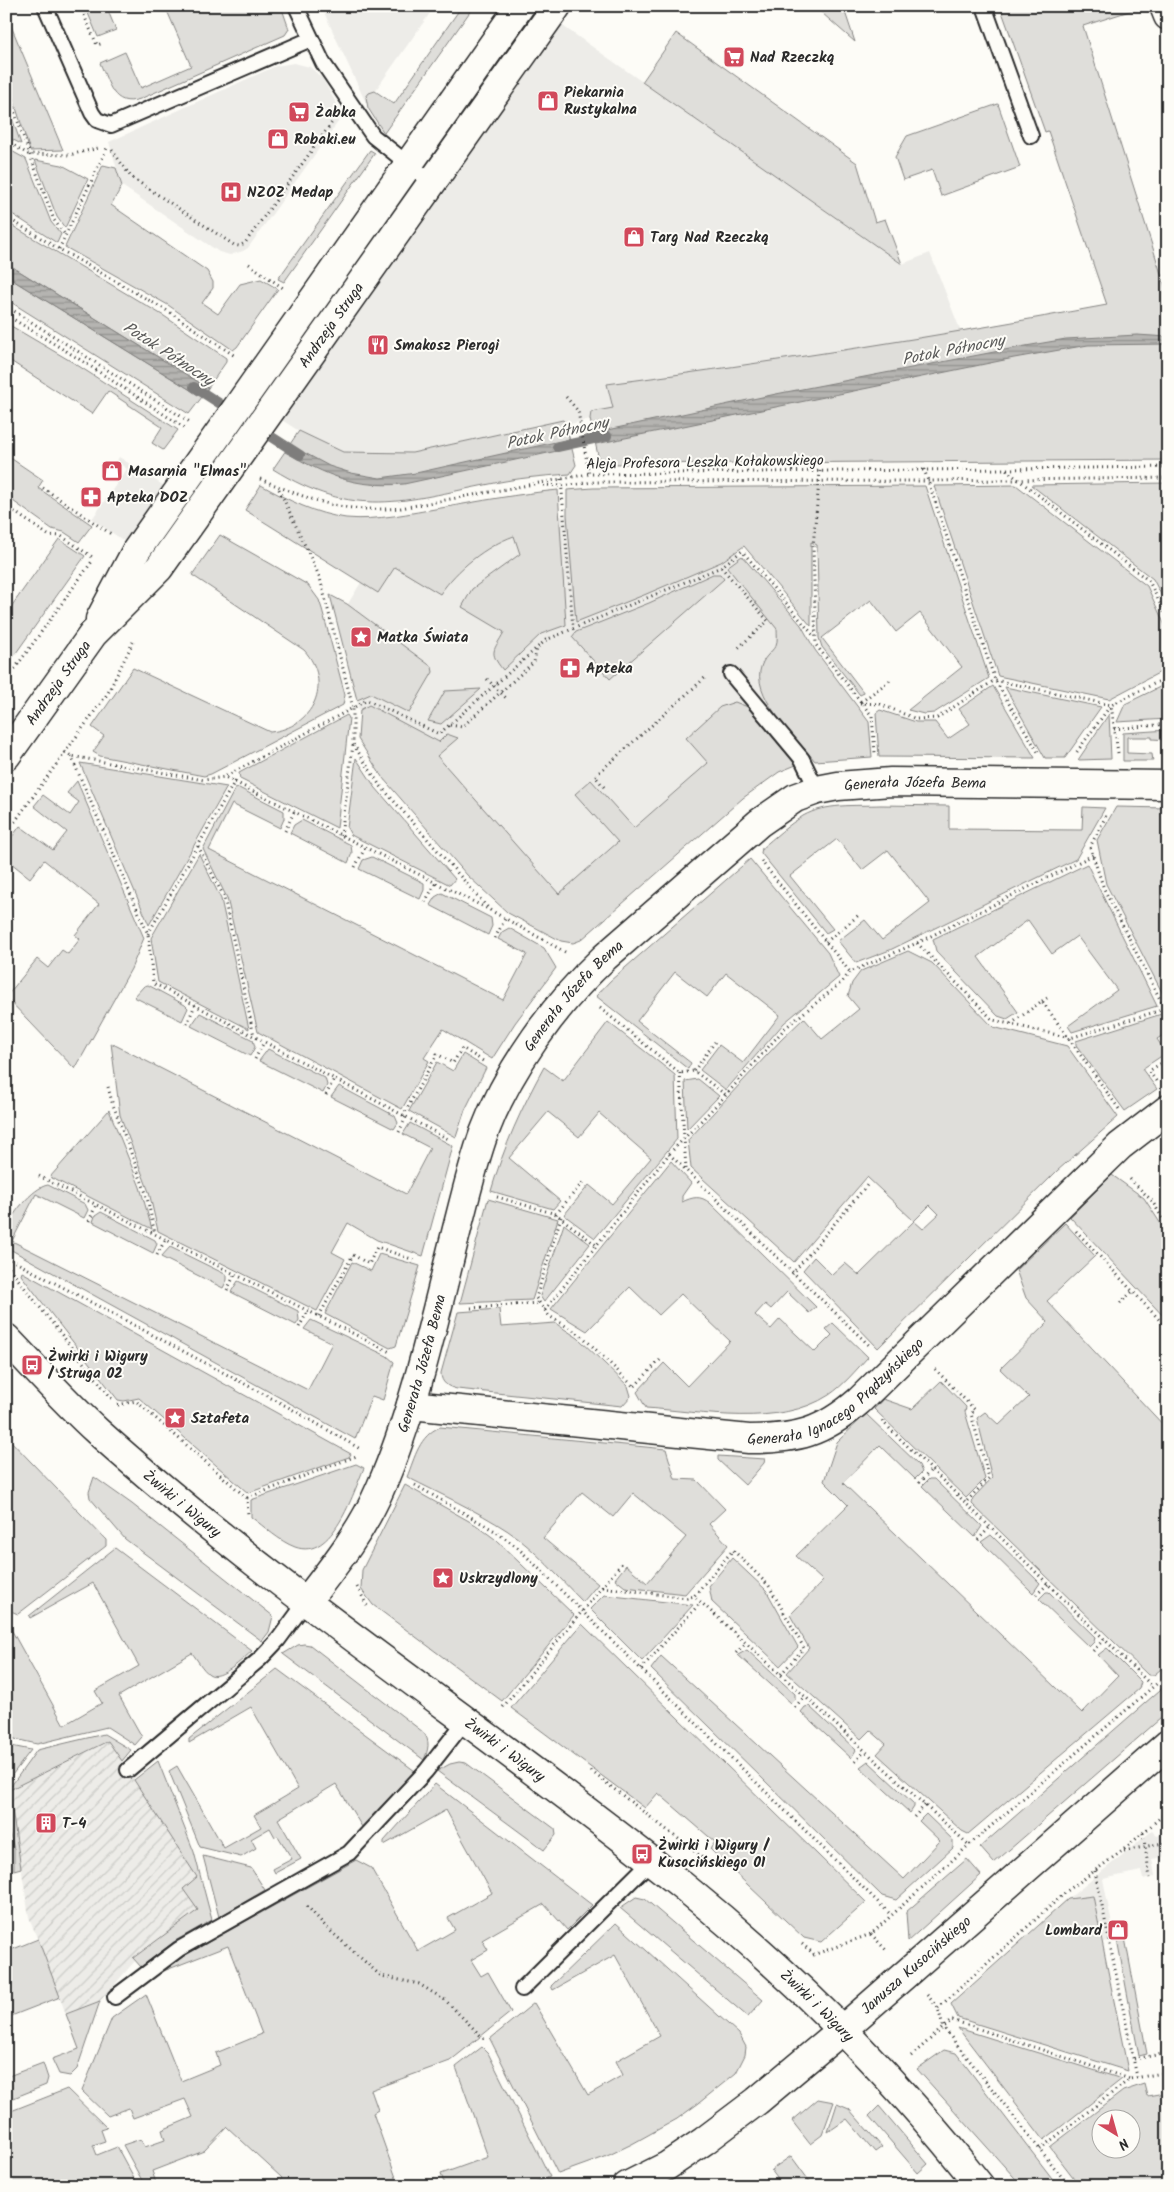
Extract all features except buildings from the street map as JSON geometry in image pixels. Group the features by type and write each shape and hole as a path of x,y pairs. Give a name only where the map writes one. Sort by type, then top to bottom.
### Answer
{"street":[{"name":"Andrzeja Struga","path":"93,634 111,595 136,550 520,6"},
{"name":"Andrzeja Struga","path":"6,756 93,634 159,568 241,464 270,412 557,6"},
{"path":"1164,6 1168,16"},
{"name":"Generała Józefa Bema","path":"306,1602 352,1542 381,1488 411,1404 478,1150 498,1099 534,1041 583,978 759,823 795,798 817,790 838,786 891,782 1168,785"},
{"name":"Generała Ignacego Prądzyńskiego","path":"411,1404 749,1439 785,1438 825,1426 842,1416 859,1401 1120,1146 1168,1108"},
{"name":"Żwirki i Wigury","path":"6,1338 95,1429 189,1511 306,1602 466,1720 651,1862 737,1932 842,2029 928,2121 980,2186"},
{"name":"Janusza Kusocińskiego","path":"627,2186 667,2166 704,2142 756,2101 842,2029 1168,1744"}],"lane":[{"path":"45,6 92,114 97,120 111,125 310,39"},
{"path":"296,6 323,63 372,136 432,183"},
{"path":"984,6 1031,136"},
{"path":"731,674 802,759 817,790"},
{"path":"128,1770 260,1659 278,1640 306,1602"},
{"path":"115,1997 179,1948 349,1853 426,1771 466,1720"},
{"path":"522,1989 651,1862"}],"path":[{"path":"80,6 97,45 104,42"},
{"path":"6,89 28,154 54,220 66,236"},
{"path":"109,145 131,177 234,245 239,246 245,243 348,100"},
{"path":"6,141 28,154 69,155 109,145"},
{"path":"59,249 109,145"},
{"path":"6,217 166,310 236,356"},
{"path":"249,264 280,285"},
{"path":"6,306 191,422"},
{"path":"6,315 76,357 186,429 212,442"},
{"path":"566,397 578,411 589,474"},
{"name":"Aleja Profesora Leszka Kołakowskiego","path":"241,464 277,486 326,504 346,509 373,510 401,508 589,474 1168,467"},
{"path":"924,469 995,680 1041,756"},
{"path":"1005,470 1149,581 1168,620"},
{"path":"820,471 813,546 814,636 816,645 872,716 875,754"},
{"path":"537,484 561,486 594,482 1168,478"},
{"path":"561,479 572,628"},
{"path":"277,486 320,578 353,708 353,744 341,836"},
{"path":"43,488 111,534"},
{"path":"6,506 48,535 61,536 94,558"},
{"path":"71,756 204,780 225,777 368,700 439,734 546,640 721,567 742,551 814,636"},
{"path":"721,567 768,621 735,651"},
{"path":"6,834 108,693 133,640"},
{"path":"450,725 462,727 534,662 537,648"},
{"path":"604,787 595,776 708,675"},
{"path":"1072,758 1111,705 1168,677"},
{"path":"860,703 893,678"},
{"path":"487,679 506,698"},
{"path":"860,703 880,704 916,719 937,718 995,680 1111,705"},
{"path":"1111,705 1119,757"},
{"path":"1114,729 1168,724"},
{"path":"353,744 379,784 490,910"},
{"path":"66,752 71,756 148,934 153,983 452,1141"},
{"path":"225,777 490,910 568,953"},
{"path":"148,934 235,781"},
{"path":"917,943 993,1020 1070,1038 1167,1009 1104,889 1090,847 1109,809"},
{"path":"285,831 294,812"},
{"path":"198,846 224,896 254,1037"},
{"path":"355,866 365,848"},
{"path":"544,1310 670,1154 726,1095 785,1028 842,982 850,972 917,943 1093,855"},
{"path":"758,858 850,972"},
{"path":"425,902 436,883"},
{"path":"826,942 860,914"},
{"path":"495,938 505,919"},
{"path":"1010,1024 1047,998"},
{"path":"1042,1001 1125,1117"},
{"path":"596,1004 680,1072 694,1071 726,1095"},
{"path":"187,1024 195,1006"},
{"path":"255,1059 264,1042"},
{"path":"694,1071 715,1042"},
{"path":"399,1132 404,1116 437,1054 453,1063 462,1048 486,1063"},
{"path":"1158,1084 1149,1071 1168,1059"},
{"path":"680,1072 686,1170"},
{"path":"326,1095 334,1079"},
{"path":"108,1087 146,1193 155,1235"},
{"path":"670,1154 792,1274 878,1354"},
{"path":"1125,1173 1152,1201 1168,1228"},
{"path":"39,1176 394,1353"},
{"path":"556,1214 584,1181"},
{"path":"792,1274 868,1184"},
{"path":"494,1196 556,1214 596,1245"},
{"path":"89,1220 96,1205"},
{"path":"562,1217 536,1298 544,1310 549,1316 582,1335 634,1386 660,1360"},
{"path":"1070,1224 1167,1327"},
{"path":"157,1255 165,1240"},
{"path":"318,1316 353,1255 369,1264 377,1247 418,1262"},
{"path":"6,1257 288,1407 364,1452 352,1460 247,1498"},
{"path":"6,1264 117,1406 136,1401 247,1498 248,1519"},
{"path":"227,1290 235,1274"},
{"path":"1120,1303 1133,1291"},
{"path":"463,1308 540,1303"},
{"path":"299,1327 308,1311"},
{"path":"929,1363 976,1410 971,1414 989,1478 965,1503"},
{"path":"876,1415 1153,1687"},
{"path":"919,1483 931,1470"},
{"path":"411,1483 495,1531 518,1548 891,1915"},
{"path":"978,1540 990,1527"},
{"path":"602,1587 687,1598 694,1596 733,1550 769,1586 804,1648 780,1674"},
{"path":"503,1707 622,1562"},
{"path":"1036,1595 1048,1584"},
{"path":"356,1586 363,1600 370,1607"},
{"path":"694,1596 969,1845"},
{"path":"641,1669 701,1602"},
{"path":"1093,1651 1104,1639"},
{"path":"736,1653 746,1642"},
{"path":"799,1942 814,1954 871,1934 969,1845 1168,1674"},
{"path":"795,1707 805,1696"},
{"path":"496,1701 508,1710"},
{"path":"855,1762 865,1750"},
{"path":"589,1770 706,1861"},
{"path":"914,1817 925,1805"},
{"path":"1070,2186 944,2027 938,2008 1067,1891 1122,1851 1168,1811"},
{"path":"1143,1833 1150,1878"},
{"path":"1122,1851 1168,1842"},
{"path":"1095,1871 1138,2078"},
{"path":"302,1900 326,1927 381,1976 419,1984 445,2000 484,2039"},
{"path":"871,1934 892,1956"},
{"path":"908,2059 952,2020 1130,2079 1166,2072 1168,2090"},
{"path":"1134,2060 1168,2053"},
{"path":"1040,2149 1130,2079"}],"shaded area":[{"path":"85,6 106,6 116,30 98,37"},
{"path":"165,6 281,6 289,29 285,35 140,99 124,100 118,97 109,86 100,63 125,52 141,88 191,66"},
{"path":"321,6 435,6 375,91 369,93 366,103"},
{"path":"462,6 474,6 384,133 368,108 366,97 369,93 375,91 394,104"},
{"path":"814,6 843,6 855,42"},
{"path":"1000,6 1145,6 1083,26 1168,296 1168,460 603,464 599,460 590,419 591,412 613,408 607,384 857,348 1107,305 1048,131 1045,132"},
{"path":"6,14 63,150 30,151 6,77"},
{"name":"Targ Nad Rzeczką","path":"557,22 902,264 930,253 961,332 745,366 607,384 613,408 591,412 590,419 566,425 563,420 412,453 343,452 299,431 277,417"},
{"path":"676,33 857,163 875,222 885,219 902,264 642,82"},
{"path":"294,63 310,67 322,78 343,115 248,248 230,255 219,252 122,186 109,142 276,66"},
{"path":"6,101 21,144 6,136"},
{"path":"998,104 1020,167 941,196 932,170 903,180 895,157 907,136"},
{"path":"6,148 26,159 51,222 61,234 57,243 6,210"},
{"path":"370,150 375,153 284,282 278,279"},
{"path":"35,160 62,165 88,179 65,228 57,217"},
{"path":"103,165 116,168 122,186 111,205 207,271 213,282 213,288 202,303 218,314 240,284 261,279 278,289 233,350 168,305 65,247"},
{"path":"6,222 164,316 226,358 226,362 208,388 6,263"},
{"path":"6,263 208,388 202,397 6,276"},
{"path":"6,276 202,397 189,414 6,299"},
{"path":"6,323 74,363 178,430 163,450 152,443 162,427 108,391 92,414 6,358"},
{"path":"1137,335 1168,337 1168,344 1088,345 1014,358 596,444 593,433 776,394 1020,347 1066,339"},
{"path":"563,420 576,465 570,474 510,480 431,496 380,502 355,501 329,495 302,485 273,469 299,431 343,452 412,453"},
{"path":"569,439 571,448 404,484 386,485 355,482 328,474 285,452 290,445 329,466 351,473 380,478 416,473"},
{"path":"6,455 43,480 38,488 92,525 79,542 64,532 52,529 6,496"},
{"path":"119,457 169,489 130,545 92,519 127,469 117,461"},
{"path":"1168,483 1168,608 1153,579 1031,485"},
{"path":"261,485 313,510 335,516 358,519 394,516 558,490 566,625 541,634 503,670 495,659 494,651 504,632 462,607 472,589 520,554 514,536 503,540 473,559 440,594 395,567 378,593 245,510"},
{"path":"1016,485 1147,586 1168,632 1168,668 1109,699 998,676 934,486"},
{"path":"925,486 989,678 934,713 924,714 908,710 962,667 920,613 896,632 871,600 822,638 864,693 860,695 822,647 819,638 817,545 811,542 811,626 744,546 721,562 576,622 567,515 567,490 593,488"},
{"path":"701,510 801,625 818,696 557,914 365,741 340,617 397,523"},
{"path":"220,535 308,585 319,600 345,695 343,705 204,776 100,756 93,752 104,736 92,727 133,668 270,732 285,729 298,722 308,713 314,702 318,689 317,676 313,663 304,650 192,575"},
{"path":"59,539 85,556 6,667 6,614"},
{"path":"742,556 801,625 815,650 869,722 872,757 815,761 788,731 770,706 760,682 760,671 765,659 776,645 777,629 727,567"},
{"path":"713,574 720,574 724,579 610,679 572,637 576,632 649,603"},
{"path":"330,595 347,604 432,667 433,672 409,713 371,694 357,700"},
{"path":"1168,683 1168,719 1117,722 1125,704"},
{"path":"993,686 1035,758 879,757 876,713 880,710 916,722 935,722 948,739 970,724 959,709"},
{"path":"1005,687 1101,707 1065,758 1045,758"},
{"path":"481,689 441,724 428,721 445,691"},
{"path":"735,702 748,707 796,765 779,772 743,798 581,940 573,943 561,941 508,913 467,875 382,777 358,739 360,710 369,705 439,742 447,734 458,738 437,756 559,894 618,842 575,794 591,780 634,828 708,763 686,738 720,707"},
{"path":"1109,714 1111,759 1078,760"},
{"path":"347,715 349,718 337,828 240,779 239,773"},
{"path":"1168,730 1168,740 1152,739 1152,737 1127,737 1127,753 1152,754 1153,761 1123,761 1123,733"},
{"path":"356,758 375,787 455,879 450,885 351,835 347,828"},
{"path":"80,763 227,787 149,925"},
{"path":"77,781 144,938 131,969 75,1069 6,997 37,959 48,968 62,950 68,954 80,939 75,935 99,904 44,860 30,878 6,859 6,845 20,826 53,850 67,832 34,806 43,795 70,815 79,802 67,793"},
{"path":"239,788 284,811 284,819 280,828 232,804 209,850 503,1000 527,954 498,939 502,932 509,928 544,948 556,968 515,1023 492,1059 443,1029 424,1058 429,1061 402,1109 258,1032 227,898 203,849 235,789"},
{"path":"881,805 949,806 949,829 1082,830 1083,807 1105,808 1076,859 890,950 856,963 838,941 865,920 882,940 930,903 888,850 862,870 837,839 790,876 833,929 826,933 761,853 762,848 782,831 812,812 831,807"},
{"path":"1116,807 1168,808 1167,1002 1106,884 1097,840"},
{"path":"302,820 351,845 352,853 348,863 290,833 294,825"},
{"path":"199,854 221,899 249,1029 158,982 151,938"},
{"path":"372,857 424,883 424,890 420,899 359,869 363,860"},
{"path":"750,859 828,953 839,977 784,1023 726,1090 700,1070 719,1045 743,1063 780,1015 726,973 707,997 675,972 637,1021 691,1063 688,1069 596,996 610,981"},
{"path":"1087,864 1157,1006 1072,1032 1068,1026 1117,990 1077,936 1052,954 1028,920 978,957 1018,1012 1007,1019 998,1016 936,951 933,939"},
{"path":"442,893 491,918 492,926 488,935 430,905 435,897"},
{"path":"908,951 932,963 993,1027 1067,1046 1118,1117 1057,1171 878,1348 803,1270 814,1257 832,1275 845,1263 859,1275 914,1221 867,1177 794,1262 691,1168 688,1140 781,1040 804,1018 822,1039 859,1009 848,996 852,983 861,971","holes":["930,1205 939,1214 923,1229 914,1221"]},
{"path":"148,985 188,1008 182,1021 134,997 144,986"},
{"path":"1168,1012 1168,1032 1157,1039 1166,1053 1142,1069 1157,1089 1125,1111 1076,1045 1076,1041"},
{"path":"200,1013 253,1040 255,1047 250,1056 191,1026"},
{"path":"608,1022 675,1075 677,1139 595,1238 564,1215 589,1185 612,1204 651,1158 599,1113 579,1137 548,1112 509,1158 560,1201 553,1209 491,1191 514,1127 544,1067 563,1081"},
{"path":"111,1043 406,1194 430,1148 403,1134 410,1123 453,1146 423,1256 377,1240 348,1223 332,1252 345,1259 317,1311 158,1231 149,1192 120,1115"},
{"path":"268,1049 325,1078 327,1085 323,1093 259,1061"},
{"path":"463,1054 486,1068 465,1110 456,1137 409,1111 437,1062 453,1071"},
{"path":"698,1079 719,1096 687,1129 685,1081"},
{"path":"339,1086 395,1116 398,1123 394,1129 331,1097"},
{"path":"109,1110 140,1187 152,1229 50,1177"},
{"path":"671,1161 691,1183 682,1196 682,1202 696,1198 710,1203 816,1307 809,1313 787,1292 771,1309 765,1304 755,1315 771,1329 780,1319 815,1352 832,1335 826,1329 833,1323 868,1357 845,1382 829,1395 809,1405 787,1412 764,1415 716,1414 646,1408 637,1392 664,1363 687,1386 730,1341 681,1294 659,1315 630,1287 587,1331 551,1309"},
{"path":"1112,1175 1144,1198 1168,1235 1167,1320 1070,1217"},
{"path":"48,1185 85,1204 88,1210 84,1218 36,1194 12,1241 308,1390 332,1343 304,1329 311,1320 387,1356 394,1362 383,1400 372,1396 355,1439 6,1247 6,1231 12,1218 29,1197 42,1187"},
{"path":"488,1199 558,1219 532,1300 460,1303"},
{"path":"101,1212 155,1240 157,1244 153,1253 93,1222 95,1216"},
{"path":"1065,1223 1095,1256 1047,1301 1168,1430 1168,1663 1154,1675 1148,1675 972,1504 973,1498 992,1478 977,1418 985,1412 999,1425 1029,1397 1000,1369 1048,1322 1026,1298 1016,1270"},
{"path":"564,1224 590,1244 544,1302 540,1296"},
{"path":"170,1247 227,1275 223,1288 161,1257"},
{"path":"379,1254 420,1266 396,1346 390,1348 325,1314 352,1262 371,1271"},
{"path":"22,1272 351,1454 349,1457 248,1493 139,1398 124,1401 118,1400 21,1275"},
{"path":"238,1281 298,1311 299,1320 296,1325 231,1292"},
{"path":"499,1309 501,1327 555,1323 578,1338 628,1386 631,1396 622,1406 457,1389 448,1386 442,1379 441,1373 458,1312"},
{"path":"941,1381 966,1407 965,1412 985,1479 966,1498 874,1409 883,1399 912,1409"},
{"path":"866,1414 919,1465 922,1472 915,1479 880,1445 843,1483 1082,1713 1118,1676 1098,1655 1107,1648 1141,1682 1139,1689 968,1834 962,1831 877,1754 886,1744 870,1730 861,1739 787,1673 809,1648 790,1615 823,1581 796,1556 848,1505 824,1481 837,1442"},
{"path":"440,1427 666,1449 675,1479 697,1480 725,1509 709,1524 728,1545 685,1594 625,1587 615,1579 626,1565 647,1583 686,1537 633,1493 613,1517 582,1492 543,1538 598,1584 583,1602 538,1555 508,1531 471,1509 407,1477 422,1442"},
{"path":"6,1436 106,1540 106,1546 18,1614 6,1609"},
{"path":"718,1456 765,1459 764,1463 745,1485 718,1460"},
{"path":"356,1464 364,1468 347,1508 331,1535 320,1544 308,1549 295,1547 278,1538 251,1517 251,1500"},
{"path":"94,1477 132,1504 273,1616 269,1632 262,1641 125,1539 90,1498 89,1492"},
{"path":"929,1479 934,1479 982,1526 975,1537 922,1486"},
{"path":"405,1485 476,1525 495,1539 574,1615 502,1701 373,1605 361,1589 362,1570"},
{"path":"991,1535 1040,1583 1033,1593 981,1542"},
{"path":"115,1548 252,1651 232,1668 214,1676 204,1669 192,1653 119,1696 142,1737 135,1745 107,1727 37,1744 6,1737 6,1635 12,1631 64,1725 102,1703 95,1691 139,1666 93,1583 30,1618 29,1616"},
{"path":"732,1558 766,1590 798,1647 780,1666 712,1602 709,1586"},
{"path":"1046,1592 1049,1592 1095,1637 1094,1642 1089,1647 1039,1599"},
{"path":"604,1595 693,1605 642,1661 590,1609"},
{"path":"582,1624 866,1902 821,1942 804,1938 710,1849 715,1842 658,1793 645,1808 511,1708"},
{"path":"298,1645 310,1645 423,1732 428,1742 428,1749 424,1760 283,1654"},
{"path":"747,1650 795,1694 795,1699 791,1703 738,1655"},
{"path":"661,1656 904,1879 940,1841 919,1821 926,1814 953,1840 953,1848 896,1900 882,1896 651,1669"},
{"path":"277,1669 415,1771 362,1827 336,1784 278,1819 301,1859 275,1873 273,1869 292,1859 278,1836 275,1837 270,1828 251,1839 256,1848 241,1857 200,1847 169,1771 177,1766 224,1848 261,1827 254,1815 298,1789 251,1707 189,1743 189,1739"},
{"path":"1168,1683 1168,1712 994,1863 980,1847"},
{"path":"809,1706 856,1750 851,1758 801,1712 805,1707"},
{"path":"104,1734 131,1750 122,1761 108,1741 9,1790 21,1868 14,1870 14,1849 6,1821 6,1793 37,1750"},
{"path":"109,1741 198,1878 199,1910 133,1958 135,1961 100,2001 66,2014 29,1917 9,1790"},
{"path":"6,1745 31,1750 6,1783"},
{"path":"158,1761 194,1852 212,1920 175,1941 141,1967 133,1958 198,1910 183,1889 197,1877 134,1780"},
{"path":"868,1761 914,1804 910,1813 860,1767"},
{"path":"466,1763 555,1829 556,1835 544,1850 437,1771 450,1764"},
{"path":"435,1784 592,1905 567,1930 544,1904 482,1940 488,1950 471,1960 481,1976 488,1972 511,2012 450,2061 371,2090 378,2110 373,2113 399,2186 280,2186 278,2183 282,2178 227,2127 204,2151 152,2171 157,2186 145,2186 123,2145 141,2139 145,2147 165,2140 162,2130 193,2117 185,2099 133,2118 129,2108 108,2116 82,2091 112,2018 146,1994 181,2081 220,2065 216,2053 262,2034 228,1946 161,1972 187,1954 356,1860 371,1868 418,1951 455,1930 448,1918 492,1893 446,1810 384,1845 384,1841"},
{"path":"1152,1831 1157,1836 1168,1832 1168,1856 1152,1859 1155,1876 1143,1879 1141,1871 1103,1879 1115,1940 1103,1942 1093,1896 1068,1899"},
{"path":"203,1856 251,1868 265,1890 219,1917"},
{"path":"967,1859 981,1875 908,1941 906,1912"},
{"path":"1093,1896 1128,2071 958,2018 951,2004 1068,1899"},
{"path":"636,1897 645,1899 763,2000 748,2017 620,1908"},
{"path":"616,1923 739,2034 746,2047 745,2055 736,2073 677,2119 605,2157 558,2174 490,2039 534,2003 588,2095 623,2075 616,2061 660,2036 615,1955 553,1990 551,1986"},
{"path":"1125,1938 1147,2054 1139,2056 1117,1939"},
{"path":"38,1939 60,1997 6,2018 6,1952"},
{"path":"100,2001 77,2069 70,2076 59,2074 52,2059 79,2049 66,2014"},
{"path":"958,2028 1122,2079 1044,2140"},
{"path":"482,2047 488,2053 550,2177 525,2186 445,2186 441,2174 488,2157 456,2067"},
{"path":"944,2050 956,2053 1058,2186 1022,2186 917,2069"},
{"path":"43,2063 48,2078 46,2085 6,2101 6,2077"},
{"path":"1144,2084 1147,2096 1165,2093 1168,2125 1168,2186 1080,2186 1050,2147 1092,2115 1092,2160 1142,2160 1142,2110 1098,2110 1123,2091"},
{"path":"67,2089 107,2128 101,2130 105,2141 93,2145 97,2155 117,2147 138,2186 6,2186 6,2113"},
{"path":"818,2099 834,2102 822,2135 810,2144 792,2121"},
{"path":"837,2104 849,2109 882,2147 875,2152 847,2119 828,2132"},
{"path":"879,2106 928,2164 918,2173 869,2116"},
{"path":"791,2156 813,2186 783,2186 771,2170"}],"waterway":[{"name":"Potok Północny","path":"194,387 300,455"},
{"name":"Potok Północny","path":"557,447 607,436"}],"place":[{"name":"Nad Rzeczką","path":"734,57"},
{"name":"Piekarnia Rustykalna","path":"548,101"},
{"name":"Żabka","path":"299,112"},
{"name":"Robaki.eu","path":"278,139"},
{"name":"NZOZ Medap","path":"231,192"},
{"name":"Targ Nad Rzeczką","path":"634,237"},
{"name":"Smakosz Pierogi","path":"378,345"},
{"name":"Masarnia \"Elmas\"","path":"112,471"},
{"name":"Apteka DOZ","path":"91,497"},
{"name":"Matka Świata","path":"361,637"},
{"name":"Apteka","path":"570,668"},
{"name":"Żwirki i Wigury / Struga 02","path":"32,1365"},
{"name":"Sztafeta","path":"175,1418"},
{"name":"Uskrzydlony","path":"443,1578"},
{"name":"T-4","path":"46,1823"},
{"name":"Żwirki i Wigury / Kusocińskiego 01","path":"642,1854"},
{"name":"Lombard","path":"1118,1930"}]}
